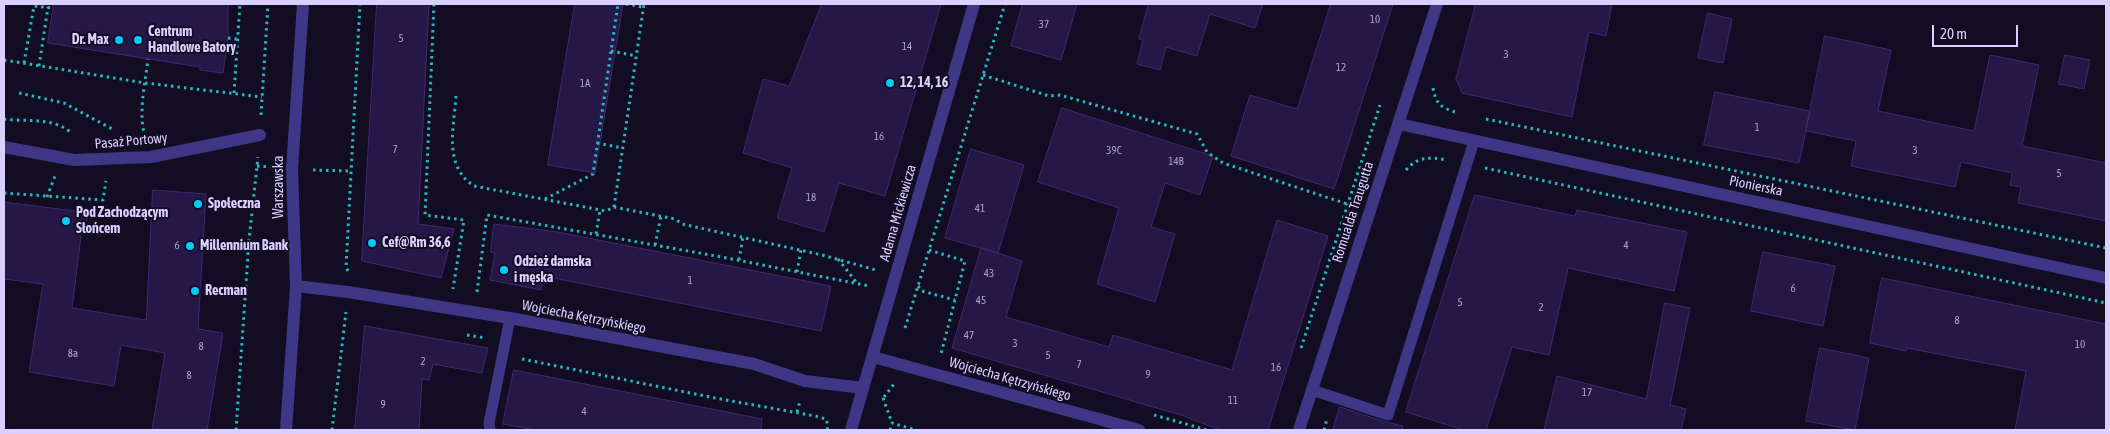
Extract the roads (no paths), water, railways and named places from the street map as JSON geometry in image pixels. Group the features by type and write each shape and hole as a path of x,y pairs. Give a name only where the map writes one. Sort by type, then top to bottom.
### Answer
{"street":[{"name":"Warszawska","path":"286,430 296,286 292,169 303,4"},
{"name":"Adama Mickiewicza","path":"851,430 974,4"},
{"name":"Romualda Traugutta","path":"1300,430 1360,236 1399,124 1437,4"},
{"name":"Pionierska","path":"1399,124 2106,278"},
{"name":"Pasaż Portowy","path":"4,147 74,160 141,157 260,135"},
{"name":"Wojciecha Kętrzyńskiego","path":"296,286 348,292 510,318 754,364 805,381 863,388"},
{"name":"Wojciecha Kętrzyńskiego","path":"873,356 1139,430"}],"lane":[{"path":"1312,390 1388,415 1474,141"},
{"path":"490,430 489,423 510,318"}],"place":[{"name":"Dr. Max","path":"119,40"},
{"name":"Centrum Handlowe Batory","path":"138,40"},
{"name":"12, 14, 16","path":"890,83"},
{"name":"Społeczna","path":"198,204"},
{"name":"Pod Zachodzącym Słońcem","path":"66,221"},
{"name":"Cef@Rm 36,6","path":"372,243"},
{"name":"Millennium Bank","path":"190,246"},
{"name":"Odzież damska i męska","path":"504,270"},
{"name":"Recman","path":"195,291"}]}
